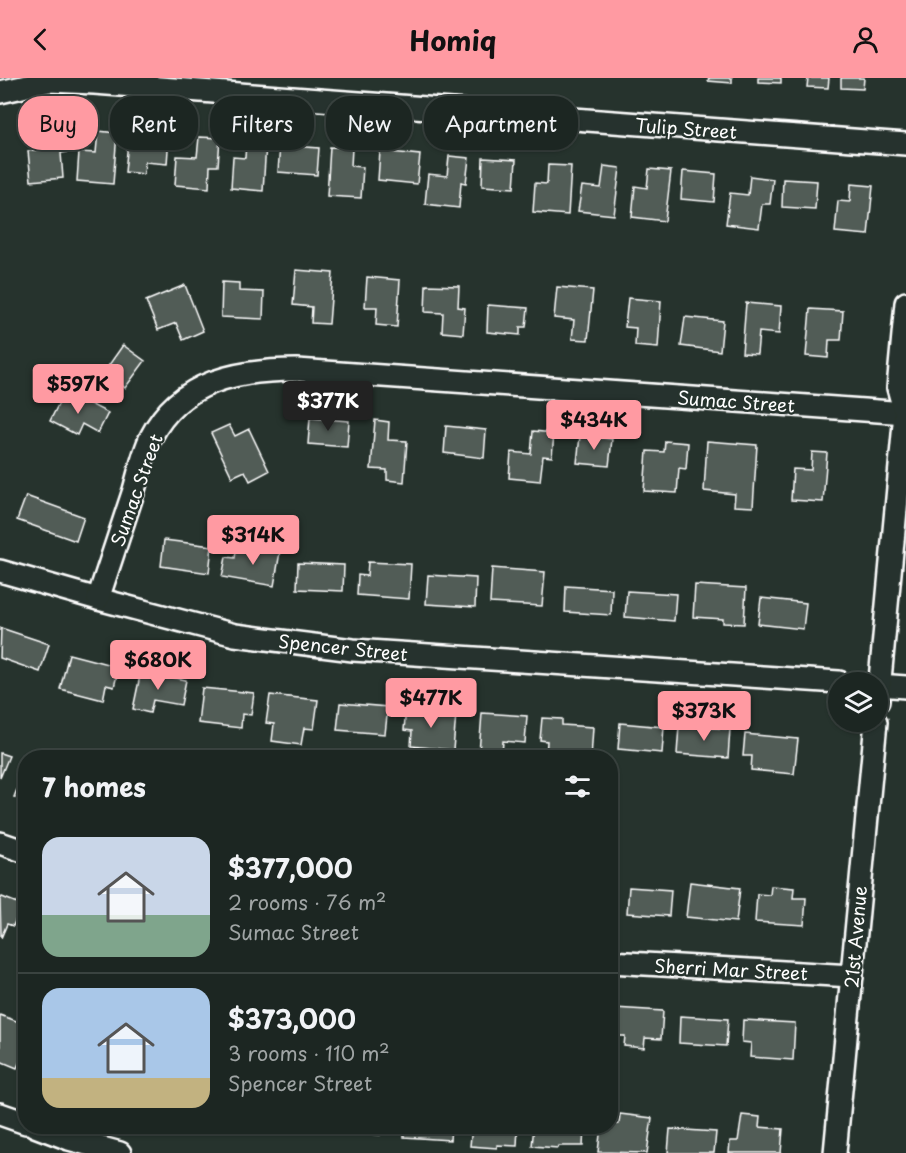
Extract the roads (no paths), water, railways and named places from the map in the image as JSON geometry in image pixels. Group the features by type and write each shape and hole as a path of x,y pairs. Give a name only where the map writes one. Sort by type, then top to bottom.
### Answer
{"street":[{"name":"Tulip Street","path":"0,92 49,81 94,83 906,144"},
{"path":"880,672 906,412 898,388 906,303"},
{"name":"Sumac Street","path":"98,599 151,437 171,409 198,387 224,377 265,370 297,370 906,412"},
{"name":"Spencer Street","path":"0,571 235,635 353,650 828,681"},
{"path":"888,690 906,687"},
{"name":"21st Avenue","path":"835,1153 875,732"},
{"path":"0,843 18,849"},
{"name":"Sherri Mar Street","path":"618,962 852,976"},
{"path":"0,1113 18,1120"},
{"path":"56,1134 120,1153"}]}
